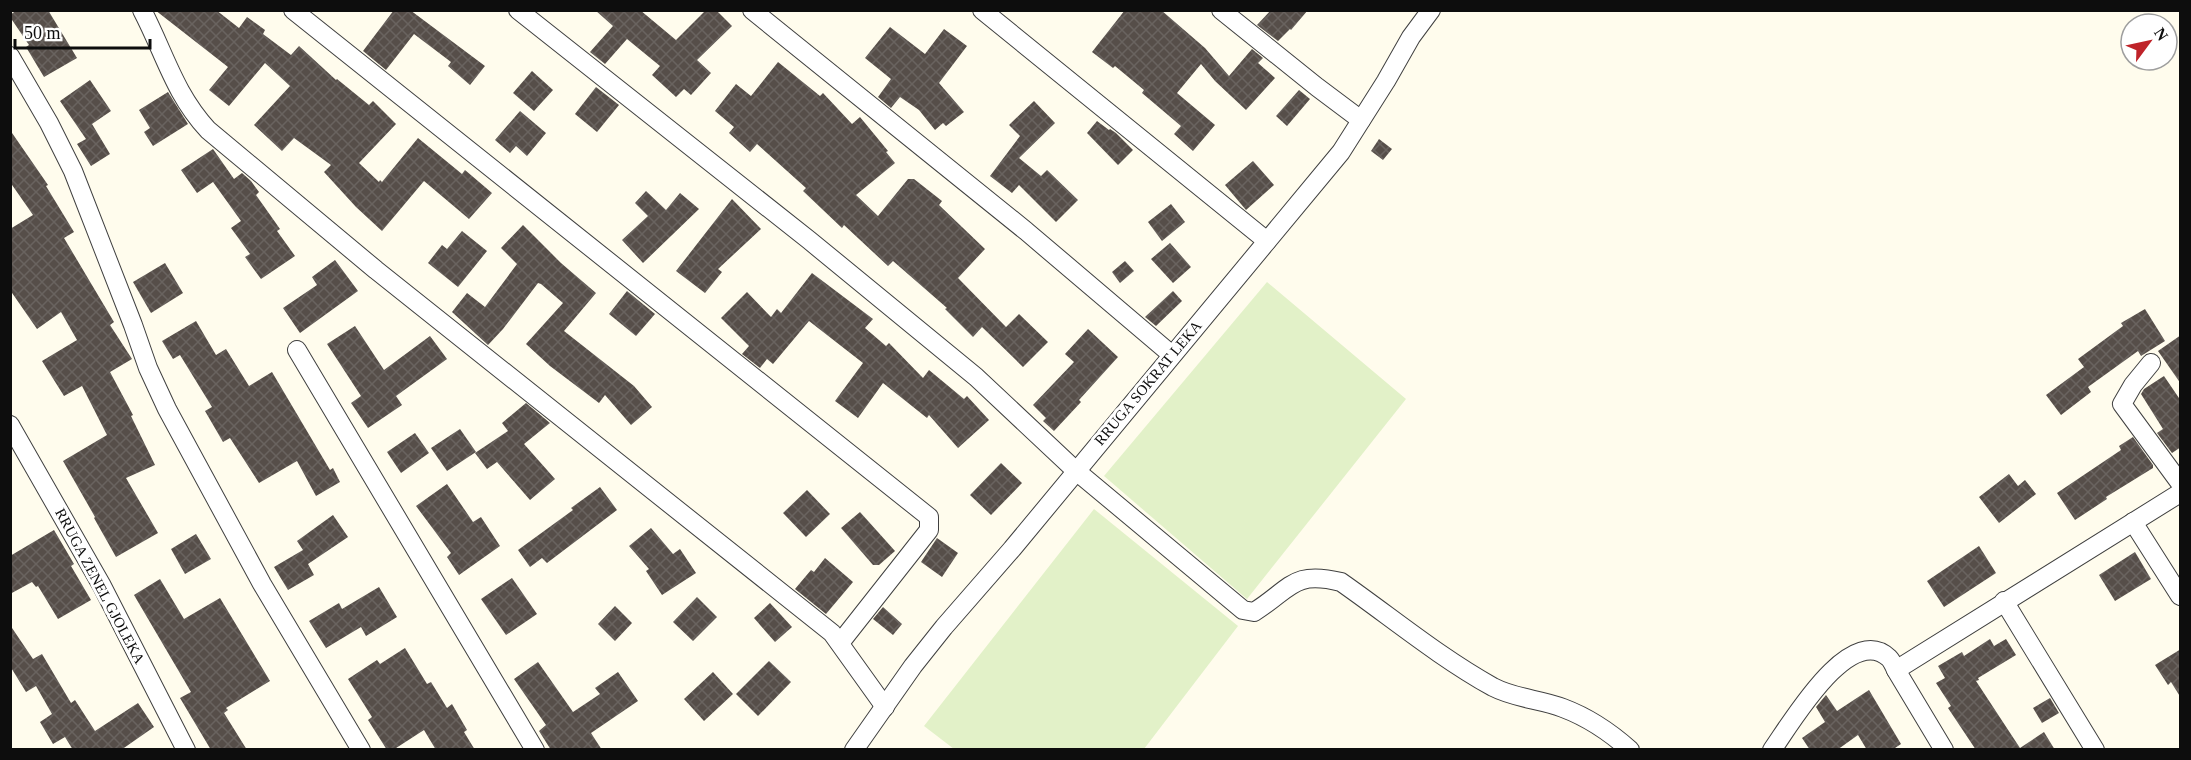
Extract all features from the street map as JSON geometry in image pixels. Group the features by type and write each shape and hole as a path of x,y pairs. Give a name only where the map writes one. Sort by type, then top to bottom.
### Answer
{"street":[{"path":"142,10 178,90 191,112 208,130 376,270 813,618 840,643 885,706"},
{"path":"293,10 929,517 929,530 840,643"},
{"path":"518,10 809,240 959,363 1075,470 1243,610 1254,612 1289,585 1303,579 1320,577 1341,582 1460,668 1526,700 1563,708 1592,722 1630,750"},
{"path":"752,10 1026,231 1172,355"},
{"path":"982,10 1267,241"},
{"path":"1221,10 1361,120"},
{"name":"RRUGA SOKRAT LEKA","path":"854,750 913,666 1341,152 1411,37 1431,10"},
{"path":"10,56 50,123 73,171 148,368 167,409 262,584 361,750"},
{"path":"297,350 535,750"},
{"path":"2151,363 2133,385 2122,404 2181,483"},
{"name":"RRUGA ZENEL GJOLEKA","path":"10,425 102,586 186,750"},
{"path":"1896,670 2181,493"},
{"path":"2133,522 2181,596"},
{"path":"2004,601 2095,750"},
{"path":"1772,750 1824,679 1842,660 1861,651 1876,651 1888,657 1944,750"}],"green space":[{"path":"1267,282 1406,399 1247,599 1104,476"},
{"path":"1094,509 1238,626 1144,749 954,749 924,726"}],"building":[{"path":"17,10 48,10 77,58 44,77 26,47 29,45 10,17"},
{"path":"155,10 216,10 239,28 247,17 265,30 263,34 291,55 299,46 336,80 369,105 373,101 396,124 359,163 379,182 380,180 382,182 418,138 462,174 465,170 492,193 469,219 424,181 382,231 324,172 331,165 294,138 282,151 254,125 290,86 265,63 229,106 209,90 228,67"},
{"path":"394,10 410,10 485,66 470,85 448,66 451,62 414,34 386,70 363,51"},
{"path":"595,10 640,10 676,40 706,10 716,10 732,26 697,60 711,73 691,95 684,89 676,97 652,75 660,66 627,39 605,64 590,52 613,26"},
{"path":"1125,10 1161,10 1205,48 1229,76 1252,49 1263,58 1258,63 1275,78 1246,110 1215,81 1201,64 1177,93 1215,125 1193,151 1174,134 1181,126 1142,93 1144,90 1115,66 1113,68 1092,52"},
{"path":"1271,10 1308,10 1278,41 1257,25"},
{"path":"890,27 925,54 944,29 967,46 939,83 964,112 946,126 943,123 935,130 919,110 900,97 891,108 878,97 891,79 865,58"},
{"path":"778,62 820,96 823,93 852,124 860,117 888,151 886,152 895,163 856,195 878,216 908,179 914,179 942,201 939,205 985,249 958,278 1006,327 1019,314 1048,342 1023,367 982,327 973,337 945,309 947,308 893,261 888,266 844,225 842,228 803,191 806,188 757,144 750,152 729,133 734,127 715,111 736,84 751,96"},
{"path":"532,71 553,90 534,111 513,93"},
{"path":"90,80 111,111 92,124 110,154 91,166 77,144 86,139 60,101"},
{"path":"596,87 619,105 597,132 575,114"},
{"path":"1299,90 1310,99 1287,126 1276,116"},
{"path":"168,92 188,124 153,146 144,132 150,128 139,110"},
{"path":"1034,101 1055,123 1019,158 1041,176 1047,170 1078,200 1056,222 1019,185 1012,193 990,176 1020,136 1009,125"},
{"path":"520,111 546,133 527,156 516,146 510,153 495,140"},
{"path":"1097,121 1116,133 1133,150 1118,165 1087,133"},
{"path":"10,130 48,185 46,186 74,232 64,238 114,322 110,325 132,359 110,372 133,415 131,416 155,465 126,478 158,533 116,557 63,461 107,435 82,386 64,396 42,361 77,340 61,312 37,329 10,290 10,229 33,215 10,182"},
{"path":"1379,139 1392,149 1383,160 1371,151"},
{"path":"213,149 234,179 242,173 251,181 259,192 256,195 280,229 277,231 295,256 261,279 245,257 250,254 231,228 241,221 213,182 197,193 181,170"},
{"path":"1253,161 1274,185 1246,210 1225,185"},
{"path":"646,191 666,210 680,193 699,209 643,263 622,240 648,216 635,203"},
{"path":"732,199 761,229 718,269 722,272 705,293 676,271"},
{"path":"1171,204 1185,222 1162,241 1148,222"},
{"path":"523,225 561,263 596,293 564,331 634,386 652,407 631,425 605,395 599,403 550,366 526,344 563,303 541,284 538,283 488,345 452,312 467,293 485,307 517,264 501,248"},
{"path":"462,231 487,251 458,287 428,263 442,245 447,249"},
{"path":"1170,243 1191,267 1173,283 1151,259"},
{"path":"335,260 358,291 300,333 283,308 317,285 312,277"},
{"path":"1125,261 1134,271 1120,283 1112,272"},
{"path":"165,263 183,293 151,313 133,282"},
{"path":"812,273 873,319 865,328 886,346 889,343 923,378 929,370 964,399 967,396 989,420 958,448 929,415 927,418 883,383 858,418 835,401 863,363 809,321 773,364 767,359 760,368 742,354 749,346 721,318 747,292 771,317 777,309 781,313"},
{"path":"627,291 655,314 636,336 609,314"},
{"path":"1173,291 1182,301 1156,326 1145,317"},
{"path":"2145,309 2165,341 2141,356 2138,351 2088,387 2091,392 2061,415 2046,395 2084,367 2078,359 2123,326 2121,323"},
{"path":"196,321 216,355 226,349 249,386 272,372 330,470 333,468 340,482 316,496 297,461 259,483 230,438 223,442 205,411 212,407 180,355 173,359 162,341"},
{"path":"355,326 384,370 430,336 447,359 396,396 402,405 368,428 351,403 361,396 327,344"},
{"path":"1088,329 1118,357 1054,431 1043,421 1046,418 1033,405 1074,362 1065,354"},
{"path":"2181,335 2181,384 2158,351"},
{"path":"2164,376 2181,401 2181,447 2172,453 2157,433 2163,429 2141,394 2144,389"},
{"path":"526,403 550,423 524,444 555,479 530,500 497,462 487,469 475,453 508,431 502,423"},
{"path":"460,429 476,452 447,471 431,448"},
{"path":"415,433 429,453 401,473 387,452"},
{"path":"2133,437 2153,468 2106,497 2107,499 2075,520 2057,493 2121,450 2119,446"},
{"path":"1001,463 1022,483 991,515 970,495"},
{"path":"2009,474 2018,486 2025,480 2036,494 1999,523 1979,497"},
{"path":"447,484 473,522 481,517 500,546 459,575 447,557 451,553 416,506"},
{"path":"600,487 617,510 547,563 542,558 530,567 518,550"},
{"path":"807,490 830,514 806,537 783,513"},
{"path":"860,512 895,551 879,565 873,565 841,528"},
{"path":"333,515 348,537 308,564 314,575 288,590 274,567 303,550 297,541"},
{"path":"651,528 673,554 680,549 696,573 662,595 646,571 649,569 629,546"},
{"path":"54,530 91,600 58,619 38,586 36,587 32,582 10,594 10,556"},
{"path":"196,534 211,559 185,574 171,549"},
{"path":"937,538 958,553 942,577 921,562"},
{"path":"1979,546 1996,573 1944,607 1927,581"},
{"path":"2135,552 2151,579 2115,601 2099,575"},
{"path":"825,558 853,582 826,614 795,589 811,570 814,572"},
{"path":"512,578 537,614 506,635 481,599"},
{"path":"160,579 184,619 220,598 270,681 226,708 228,710 224,713 247,750 211,750 180,698 191,692 134,595"},
{"path":"379,587 397,617 366,636 361,627 326,648 309,621 339,603 342,609"},
{"path":"697,597 717,617 693,641 673,622"},
{"path":"770,603 792,627 775,642 754,618"},
{"path":"615,606 632,623 615,641 598,624"},
{"path":"883,607 902,624 893,635 873,619"},
{"path":"10,625 33,659 42,654 71,703 75,700 95,731 138,703 154,727 121,750 73,750 65,737 53,744 40,722 52,714 36,686 26,692 10,666"},
{"path":"1990,639 1994,646 2006,639 2016,655 1976,681 2020,748 2044,732 2055,750 1976,750 1948,708 1951,706 1936,683 1945,678 1938,666 1962,652 1964,656"},
{"path":"405,648 427,684 431,682 447,708 452,704 475,750 436,750 424,730 393,750 387,750 368,720 372,717 348,679 377,660 380,664"},
{"path":"2181,649 2181,698 2171,682 2168,685 2155,665"},
{"path":"769,661 791,682 758,716 736,694"},
{"path":"538,662 573,712 600,694 595,688 618,672 638,701 591,733 602,750 551,750 539,731 546,725 514,679"},
{"path":"713,672 733,694 704,721 684,699"},
{"path":"1869,690 1901,744 1892,750 1867,750 1858,735 1837,750 1810,750 1802,738 1825,722 1816,707 1826,695 1837,711"},
{"path":"2050,698 2059,713 2042,723 2033,708"}]}
